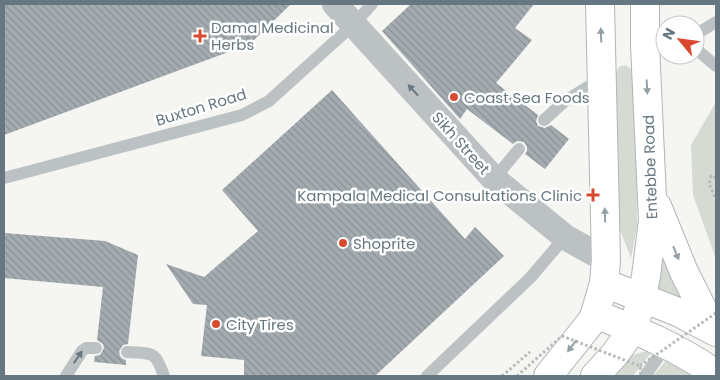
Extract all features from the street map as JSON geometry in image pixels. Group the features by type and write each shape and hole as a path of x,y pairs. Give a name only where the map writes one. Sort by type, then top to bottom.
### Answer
{"main road":[{"path":"548,376 591,322 605,271 600,4"},
{"name":"Entebbe Road","path":"633,329 642,297 652,229 655,44 646,4"},
{"path":"653,191 660,216 684,272 715,325"},
{"path":"605,271 642,297 715,325"},
{"path":"594,314 667,344 716,374"},
{"path":"595,376 615,354 633,329"}],"street":[{"name":"Sikh Street","path":"335,4 494,179 605,271"}],"lane":[{"name":"Buxton Road","path":"4,178 242,115 269,101 354,24 372,4"},
{"path":"705,28 716,22"},
{"path":"705,57 716,66"},
{"path":"544,120 565,101 602,78"},
{"path":"494,179 519,149"},
{"path":"427,376 530,278 565,237"},
{"path":"642,373 667,344"},
{"path":"66,376 82,351 86,348 96,348"},
{"path":"127,352 149,353 156,357 164,376"}],"path":[{"path":"716,178 711,176 709,184 716,199"},
{"path":"517,376 562,336 642,373 715,325"}],"shaded area":[{"path":"626,65 636,75 637,227 631,258 620,230 615,183 616,73 619,67"},
{"path":"716,102 716,259 693,195 691,145"},
{"path":"659,248 689,298 650,294"},
{"path":"654,349 633,376 610,376 622,358"},
{"path":"668,358 696,376 653,376"}],"building":[{"path":"4,4 291,4 250,44 4,135"},
{"path":"411,4 534,4 515,28 532,40 496,83 538,115 536,121 538,126 545,128 551,125 569,139 545,169 525,154 527,147 524,142 517,141 513,144 467,109 460,119 382,31"},
{"path":"332,90 465,239 475,227 504,256 375,376 244,376 244,360 201,356 207,305 193,304 166,264 204,277 258,231 222,190"},
{"path":"4,233 105,241 138,255 128,344 123,345 119,351 120,356 126,360 126,365 94,362 95,356 100,355 104,348 103,344 97,340 103,287 4,278"}],"place":[{"name":"Dama Medicinal Herbs","path":"200,36"},
{"name":"Coast Sea Foods","path":"454,97"},
{"name":"Kampala Medical Consultations Clinic","path":"593,195"},
{"name":"Shoprite","path":"343,243"},
{"name":"City Tires","path":"216,324"}]}
